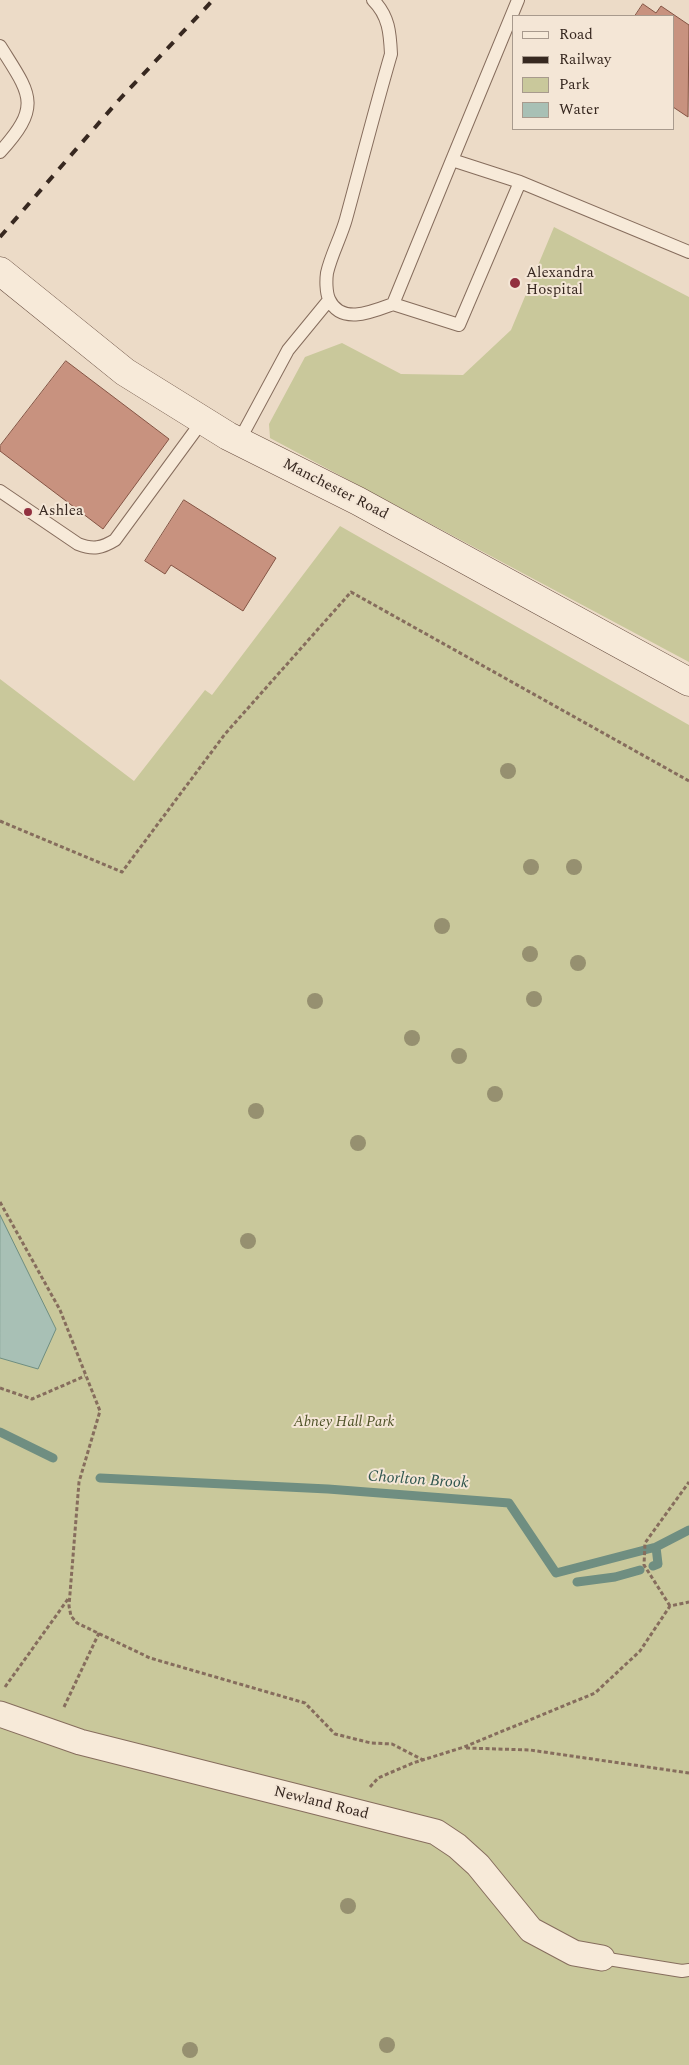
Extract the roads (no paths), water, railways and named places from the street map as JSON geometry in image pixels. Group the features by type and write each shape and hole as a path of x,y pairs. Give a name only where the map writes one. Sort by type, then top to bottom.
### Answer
{"main road":[{"name":"Manchester Road","path":"0,271 125,372 203,420 239,441 376,511 689,682"}],"street":[{"name":"Newland Road","path":"0,1714 80,1742 436,1832 457,1846 478,1864 531,1930 574,1952 602,1958"}],"lane":[{"path":"373,0 385,16 390,30 391,54 345,222 327,274 329,300 344,313 355,315 393,304 459,325 520,182"},
{"path":"393,304 518,0"},
{"path":"0,46 28,92 27,111 15,135 0,152"},
{"path":"452,160 520,182 689,252"},
{"path":"239,441 288,350 329,300"},
{"path":"0,491 78,544 89,548 104,547 115,540 203,420"},
{"path":"602,1958 689,1970"}],"water":[{"path":"0,1215 56,1329 38,1369 0,1358"}],"waterway":[{"name":"Chorlton Brook","path":"0,1432 53,1458"},
{"name":"Chorlton Brook","path":"100,1478 328,1489 509,1503 556,1573 656,1547 689,1530"},
{"path":"653,1566 658,1564 656,1547"},
{"path":"577,1582 615,1577 640,1570"}],"railway":[{"path":"0,237 118,101 213,0"}],"place":[{"name":"Alexandra Hospital","path":"515,283"},
{"name":"Ashlea","path":"28,512"}],"park label":[{"name":"Abney Hall Park","path":"344,1423"}]}
